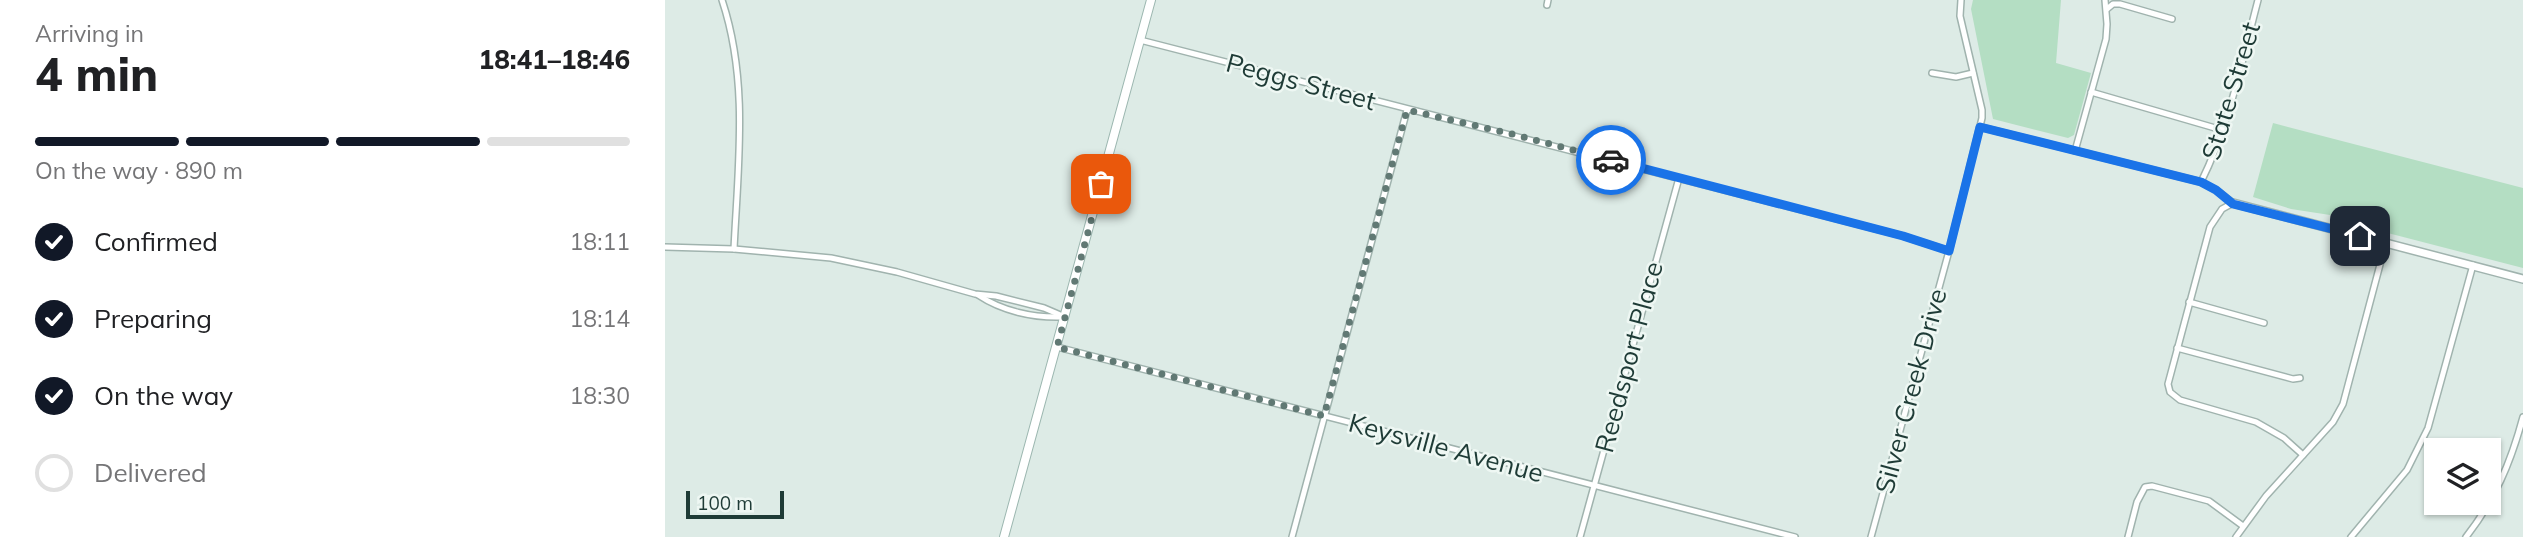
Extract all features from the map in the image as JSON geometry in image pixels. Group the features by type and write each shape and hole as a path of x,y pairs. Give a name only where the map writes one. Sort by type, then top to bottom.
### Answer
{"main road":[{"path":"1004,535 1151,0"}],"street":[{"path":"722,0 736,51 740,94 734,249"},
{"name":"Silver Creek Drive","path":"1871,537 1980,127 1982,110 1960,16 1961,0"},
{"path":"2075,151 2106,39 2105,0"},
{"name":"State Street","path":"2201,182 2222,130 2259,0"},
{"path":"2107,9 2113,4 2120,4 2172,19"},
{"name":"Peggs Street","path":"1140,40 1407,110 1512,134 1903,236 1949,251"},
{"path":"1932,73 1956,77 1973,73"},
{"path":"2091,92 2222,130"},
{"path":"1292,537 1407,110"},
{"path":"1980,127 2201,182 2233,204 2521,277"},
{"name":"Reedsport Place","path":"1580,537 1678,178"},
{"path":"2233,204 2222,209 2210,227 2168,384 2170,392 2180,400 2256,422 2284,438 2303,455"},
{"path":"2236,537 2266,496 2333,422 2343,404 2386,242"},
{"path":"665,247 734,249 831,258 897,272 975,294 996,296 1044,308 1065,317"},
{"path":"2351,537 2407,470 2428,428 2473,265"},
{"path":"975,294 991,304 1040,318 1065,317"},
{"path":"2189,302 2264,323"},
{"name":"Keysville Avenue","path":"1057,347 1795,537"},
{"path":"2177,348 2293,379 2300,378"},
{"path":"2466,537 2498,489 2512,457 2523,417"},
{"path":"2128,537 2137,502 2145,488 2152,486 2209,501 2243,526"}],"green space":[{"path":"1973,0 2061,0 2056,63 2091,73 2074,135 2068,138 1993,119 1971,9"},
{"path":"2273,123 2523,188 2523,268 2353,224 2330,215 2291,209 2253,197"}],"way so far":[{"path":"1101,184 1057,347 1324,416 1407,110 1611,160"}],"route":[{"path":"1611,160 1903,236 1949,251 1980,127 2201,182 2233,204 2360,236"}]}
